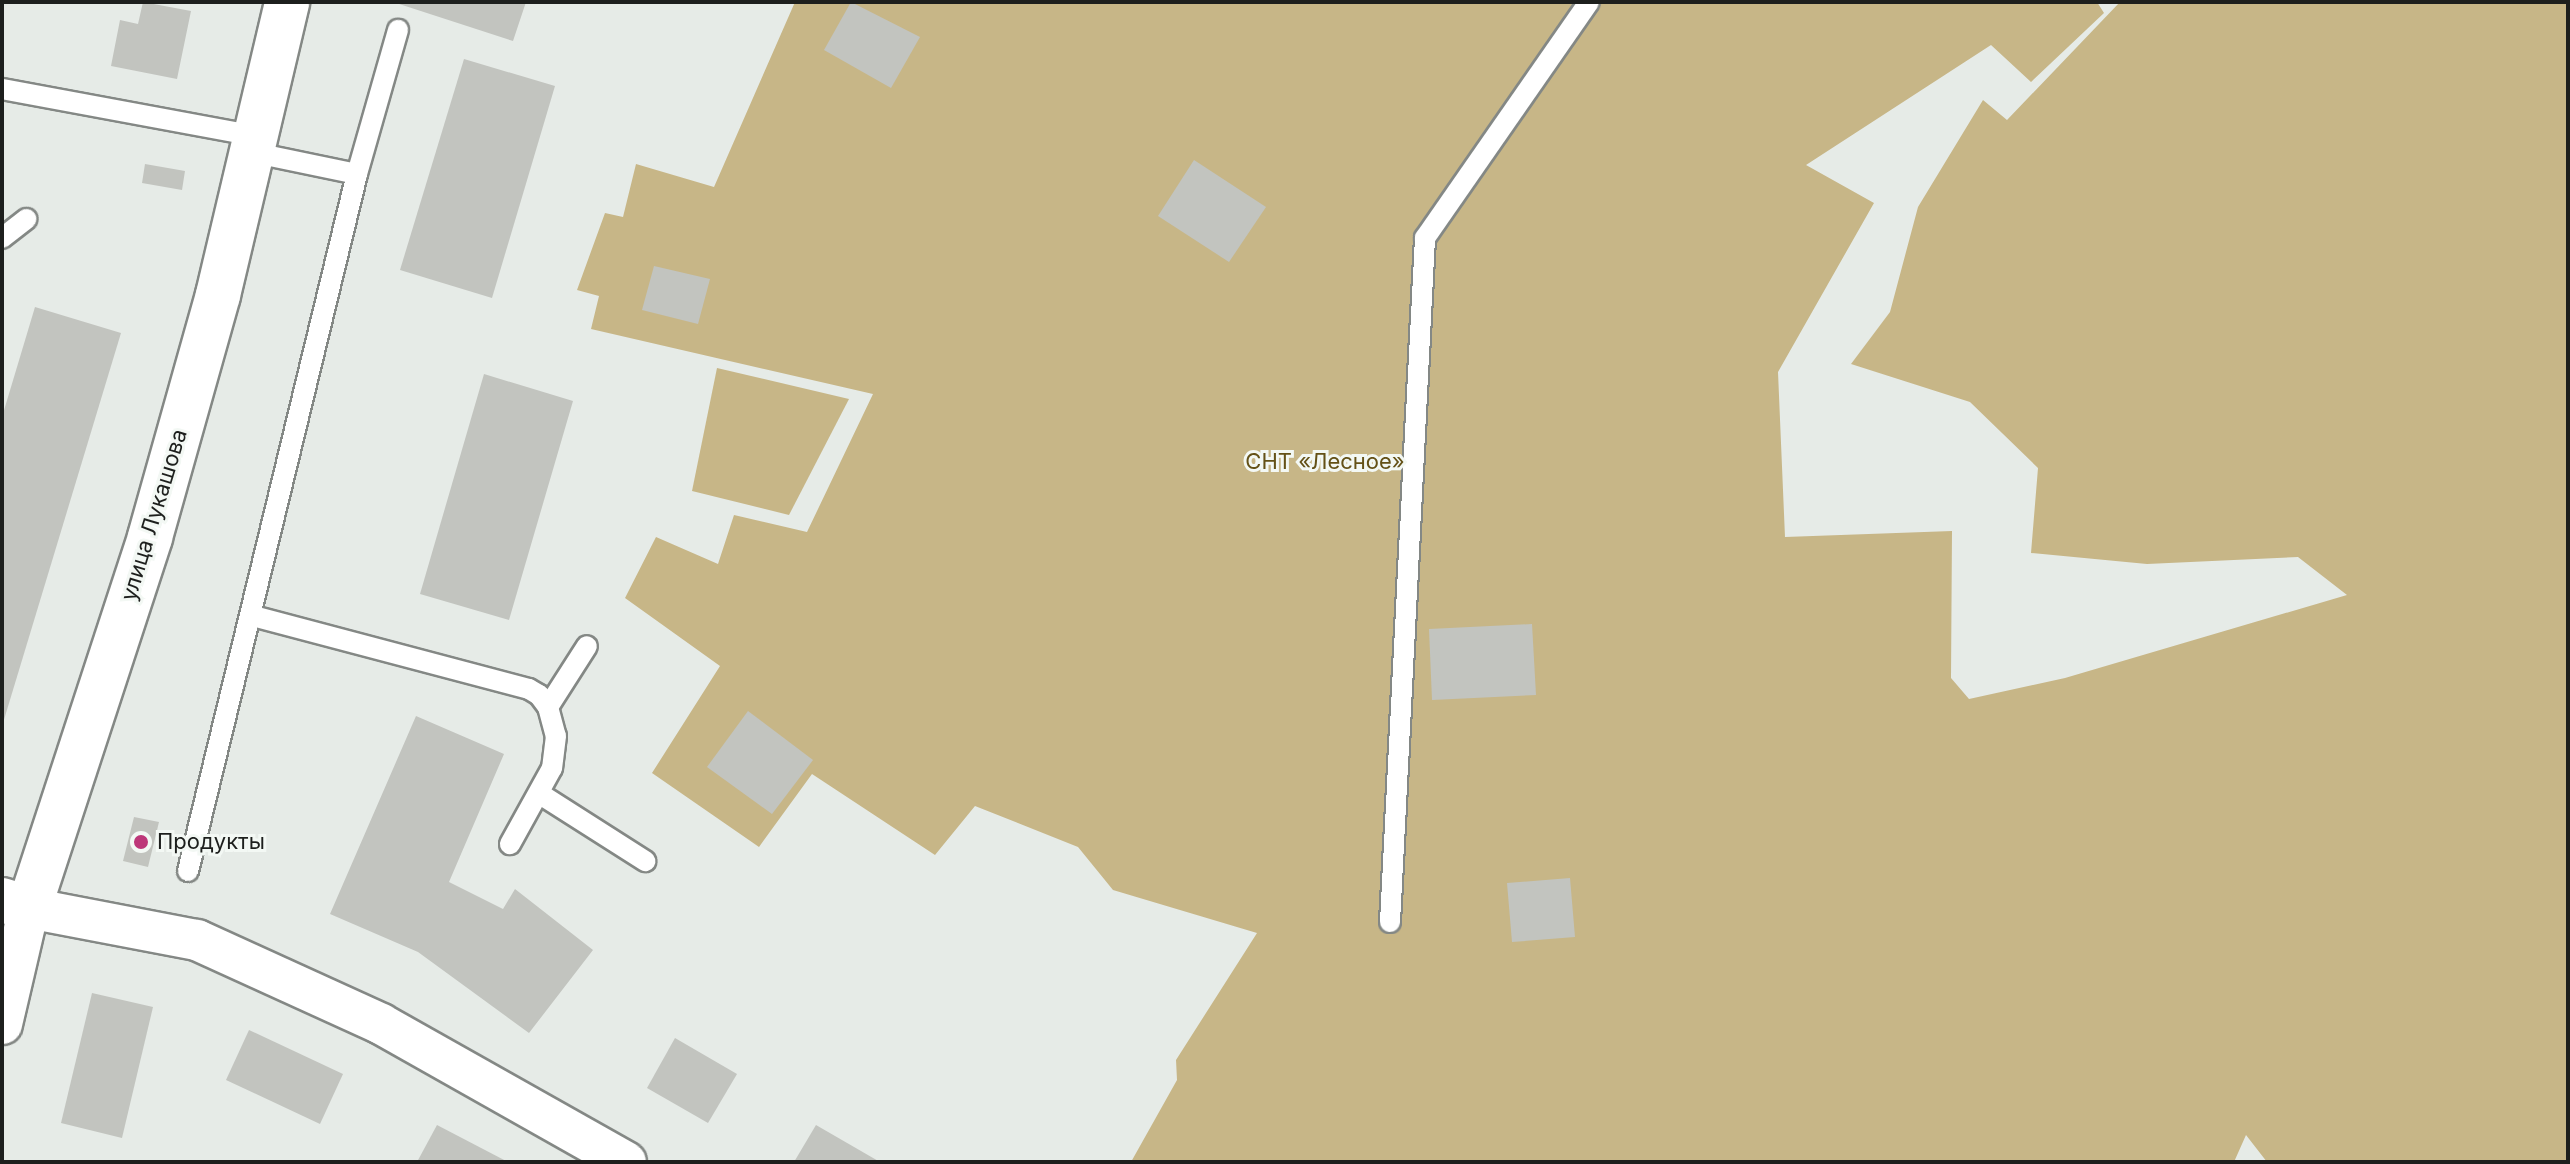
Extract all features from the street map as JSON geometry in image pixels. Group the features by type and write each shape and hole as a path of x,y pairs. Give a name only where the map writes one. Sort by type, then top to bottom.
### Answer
{"main road":[{"name":"улица Лукашова","path":"16,904 150,537 218,295 287,2"}],"street":[{"name":"улица Лукашова","path":"2,1024 16,904"},
{"path":"16,904 197,940 381,1024 626,1162"}],"lane":[{"path":"1390,922 1425,238 1589,2"},
{"path":"188,871 253,616 357,174 398,30"},
{"path":"2,89 253,144 357,174"},
{"path":"2,238 26,219"},
{"path":"253,616 529,689 548,707 556,736 552,768 510,844"},
{"path":"548,707 587,646"},
{"path":"540,794 645,861"}],"green space":[{"name":"СНТ «Лесное»","path":"795,2 2097,2 2104,13 2031,82 1991,45 1806,165 1874,203 1778,372 1785,537 1952,531 1951,678 1969,699 2065,678 2347,595 2298,557 2147,564 2031,553 2038,468 1970,402 1851,364 1890,312 1918,207 1983,100 2007,120 2120,2 2568,2 2568,1162 2267,1162 2246,1135 2234,1162 1131,1162 1177,1080 1176,1060 1257,933 1113,890 1078,847 975,806 935,855 812,774 759,847 652,773 720,666 625,598 656,537 718,564 734,515 807,532 873,394 591,329 599,296 577,290 605,213 623,217 636,164 714,187"},
{"path":"717,368 849,399 789,515 692,491"}],"building":[{"path":"143,2 191,11 177,79 111,66 120,20 138,24"},
{"path":"393,2 526,2 513,41"},
{"path":"851,2 920,37 891,88 824,50"},
{"path":"464,59 555,86 492,298 400,270"},
{"path":"1194,160 1266,207 1229,262 1158,216"},
{"path":"145,164 185,171 182,190 142,183"},
{"path":"654,266 710,279 698,324 642,310"},
{"path":"35,307 121,333 3,723 2,417"},
{"path":"484,374 573,401 509,620 420,594"},
{"path":"1532,624 1536,695 1432,700 1429,629"},
{"path":"748,711 813,760 772,814 707,767"},
{"path":"416,716 504,754 449,882 503,909 515,889 593,950 529,1033 418,952 330,914"},
{"name":"Продукты","path":"134,817 159,822 148,867 123,861"},
{"path":"1570,878 1575,937 1512,942 1507,883"},
{"path":"92,993 153,1007 122,1138 61,1123"},
{"path":"249,1030 343,1074 320,1124 226,1080"},
{"path":"675,1038 737,1074 708,1123 647,1088"},
{"path":"437,1125 508,1162 417,1162"},
{"path":"816,1125 880,1162 794,1162"}],"place":[{"name":"Продукты","path":"141,842"}]}
